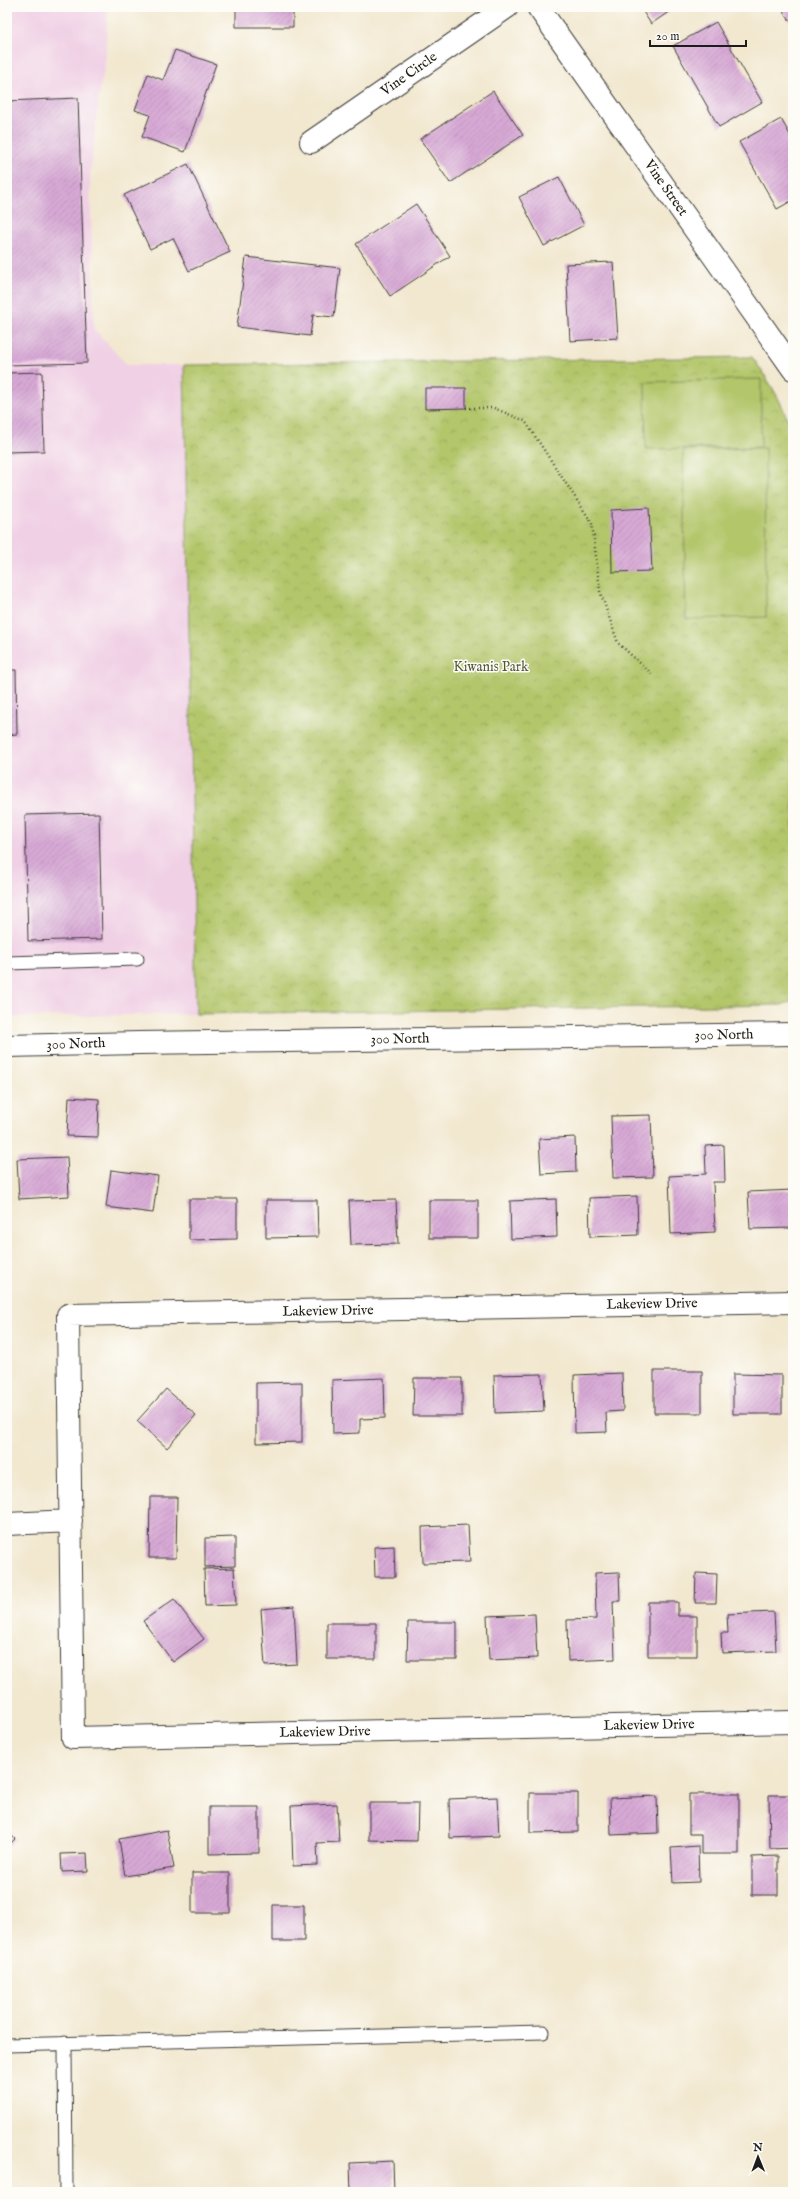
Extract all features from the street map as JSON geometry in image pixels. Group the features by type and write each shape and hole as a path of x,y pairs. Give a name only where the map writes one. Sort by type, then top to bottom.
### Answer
{"street":[{"name":"Vine Circle","path":"311,142 507,7"},
{"name":"Vine Street","path":"538,7 793,369"},
{"name":"300 North","path":"7,1046 793,1034"},
{"name":"Lakeview Drive","path":"793,1302 68,1316 73,1738 793,1722"},
{"path":"7,1524 71,1521"}],"lane":[{"path":"7,963 137,959"},
{"path":"7,2045 543,2032"},
{"path":"64,2043 66,2192"}],"path":[{"path":"466,408 494,408 525,421 592,523 600,591 618,643 654,676"}],"shaded area":[{"path":"7,7 108,7 105,66 100,88 90,175 94,329 127,365 184,365 196,1014 7,1017"}],"green space":[{"name":"Kiwanis Park","path":"752,357 778,397 791,431 793,443 793,1001 781,1005 196,1014 184,365"},
{"path":"761,379 761,447 646,449 645,382"},
{"path":"765,448 766,617 686,619 683,450"}],"building":[{"path":"236,7 293,7 293,27 236,27"},
{"path":"640,7 676,7 651,24"},
{"path":"793,7 793,25 783,11"},
{"path":"716,22 762,102 719,127 673,46"},
{"path":"175,50 216,64 185,152 142,137 150,115 135,110 148,74 163,80"},
{"path":"493,91 523,135 450,183 420,139"},
{"path":"78,98 87,363 7,365 7,101"},
{"path":"781,119 793,140 793,200 777,209 739,142"},
{"path":"188,164 230,252 189,271 173,238 150,249 124,195"},
{"path":"559,177 584,225 544,246 519,197"},
{"path":"416,204 450,256 390,296 356,244"},
{"path":"246,257 340,268 334,317 313,315 310,336 237,327"},
{"path":"613,262 618,338 570,341 566,264"},
{"path":"42,372 44,451 7,452 7,373"},
{"path":"425,388 466,388 466,408 425,409"},
{"path":"649,508 652,571 612,572 611,510"},
{"path":"7,670 16,670 17,734 7,735"},
{"path":"99,813 102,939 28,941 25,815"},
{"path":"69,1097 99,1099 98,1137 67,1136"},
{"path":"651,1115 653,1177 613,1178 611,1116"},
{"path":"575,1137 576,1172 541,1174 539,1139"},
{"path":"724,1145 725,1182 713,1182 715,1232 671,1234 669,1176 706,1174 705,1146"},
{"path":"67,1157 69,1196 19,1199 17,1159"},
{"path":"111,1170 158,1176 153,1213 106,1207"},
{"path":"793,1190 793,1228 750,1229 748,1192"},
{"path":"637,1196 638,1235 590,1237 589,1198"},
{"path":"189,1199 237,1199 237,1239 189,1240"},
{"path":"556,1199 557,1237 511,1239 510,1201"},
{"path":"266,1200 317,1200 318,1237 266,1238"},
{"path":"396,1200 398,1244 351,1245 349,1201"},
{"path":"429,1200 478,1200 478,1238 429,1238"},
{"path":"654,1371 702,1371 702,1413 654,1413"},
{"path":"622,1373 623,1411 606,1412 607,1432 575,1433 574,1375"},
{"path":"542,1374 544,1411 495,1413 494,1375"},
{"path":"733,1374 782,1375 782,1414 733,1414"},
{"path":"384,1378 385,1418 360,1419 360,1433 333,1434 332,1380"},
{"path":"414,1378 462,1378 462,1416 413,1416"},
{"path":"302,1382 302,1442 256,1443 256,1383"},
{"path":"166,1389 196,1415 167,1448 137,1421"},
{"path":"150,1497 177,1497 176,1558 149,1558"},
{"path":"468,1525 470,1562 423,1563 422,1527"},
{"path":"235,1537 235,1566 205,1567 205,1538"},
{"path":"394,1546 395,1577 375,1577 374,1547"},
{"path":"234,1568 236,1605 205,1606 204,1569"},
{"path":"619,1572 620,1601 613,1601 615,1659 568,1661 567,1620 596,1619 595,1573"},
{"path":"696,1573 717,1574 716,1603 695,1603"},
{"path":"174,1599 204,1639 173,1662 143,1621"},
{"path":"648,1602 678,1602 678,1616 697,1616 697,1656 648,1656"},
{"path":"294,1606 297,1664 265,1666 261,1609"},
{"path":"774,1612 776,1651 722,1653 721,1633 728,1633 727,1614"},
{"path":"535,1614 537,1658 489,1660 487,1616"},
{"path":"408,1622 457,1622 457,1660 407,1660"},
{"path":"327,1623 376,1623 376,1659 327,1659"},
{"path":"530,1793 578,1793 578,1832 530,1833"},
{"path":"689,1794 739,1794 739,1854 701,1854 701,1834 689,1834"},
{"path":"769,1795 793,1795 793,1848 770,1849"},
{"path":"657,1796 658,1833 611,1835 610,1798"},
{"path":"497,1797 499,1836 450,1838 449,1799"},
{"path":"369,1803 418,1803 417,1841 369,1840"},
{"path":"337,1804 339,1842 317,1843 318,1865 293,1866 291,1806"},
{"path":"209,1807 259,1807 259,1853 209,1854"},
{"path":"167,1830 174,1868 125,1876 119,1839"},
{"path":"7,1831 15,1839 7,1847"},
{"path":"698,1846 699,1882 673,1883 671,1848"},
{"path":"87,1853 88,1871 62,1872 61,1854"},
{"path":"778,1856 778,1895 752,1895 752,1857"},
{"path":"192,1873 230,1873 230,1913 192,1913"},
{"path":"273,1905 304,1905 304,1941 273,1941"},
{"path":"393,2161 394,2192 351,2192 350,2163"}]}
